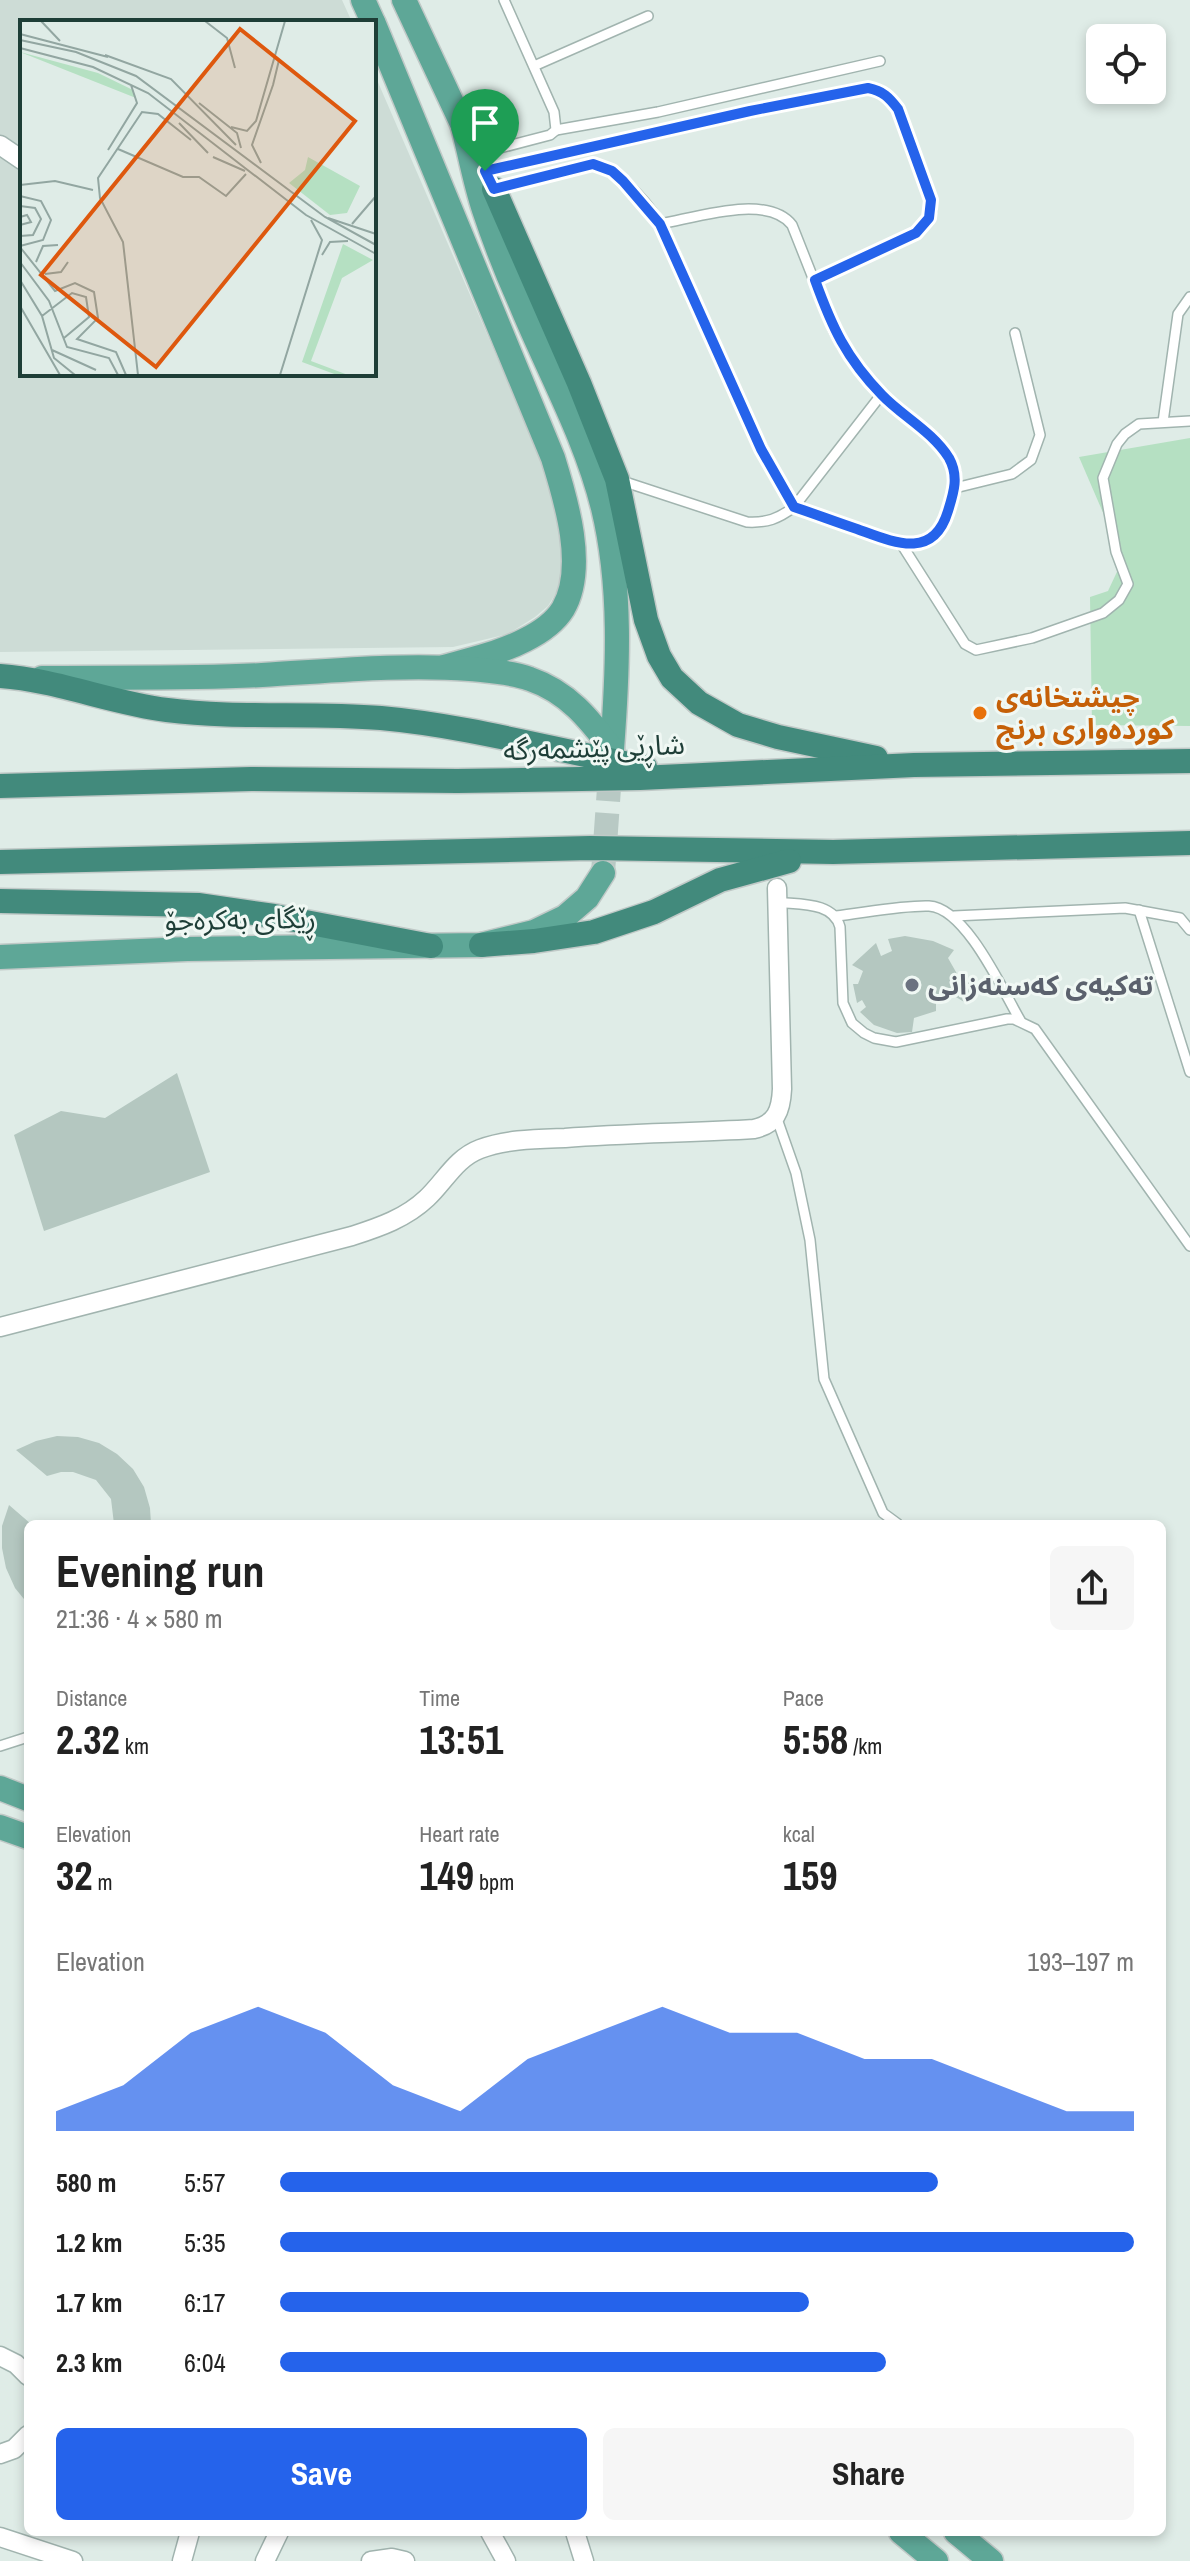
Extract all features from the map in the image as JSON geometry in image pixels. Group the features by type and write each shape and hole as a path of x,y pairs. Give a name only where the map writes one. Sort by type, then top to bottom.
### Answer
{"highway":[{"path":"485,172 579,383 617,479 646,620 659,656 672,678 711,711 754,731 914,765"},
{"path":"0,677 27,678 131,704 196,713 347,716 421,723 687,774"},
{"name":"شاڕێی پێشمەرگە","path":"0,786 251,779 625,778 914,765 1190,761"},
{"path":"0,862 590,848 833,852 1190,843"},
{"path":"481,945 594,932 654,912 698,889 743,871 833,852"},
{"path":"0,901 210,906 431,946"}],"main road":[{"path":"363,0 373,20"},
{"path":"404,0 485,172"},
{"path":"376,28 553,458 566,497 572,537 572,578 568,596 563,609 552,622 510,647 444,667"},
{"path":"27,678 258,675 444,667 510,674 553,689 575,704 612,749 616,623 612,562 603,510 587,454 519,300 483,208 463,127"},
{"name":"ڕێگای بەکرەجۆ","path":"0,957 187,949 481,945 534,932 565,917 587,898 603,873"},
{"path":"0,1788 24,1797"},
{"path":"0,1827 24,1836"},
{"path":"906,2536 936,2561"},
{"path":"961,2536 991,2561"}],"street":[{"path":"0,145 20,159"},
{"path":"0,1327 389,1224 428,1197 464,1157 488,1146 594,1136 754,1129 770,1123 776,1116 782,1089 777,895"},
{"path":"0,2356 24,2372"},
{"path":"0,2454 14,2449 24,2439"},
{"path":"13,2536 73,2561"},
{"path":"182,2561 189,2536"},
{"path":"265,2561 277,2536"},
{"path":"492,2536 506,2561"},
{"path":"576,2536 584,2561"},
{"path":"371,2561 392,2558 405,2561"}],"lane":[{"path":"504,0 554,112 556,130"},
{"path":"534,66 648,16"},
{"path":"485,172 556,130 658,112 880,61"},
{"path":"485,172 853,90 868,88 880,91 898,109 931,200 929,218 916,233 815,280"},
{"path":"485,172 593,164 612,171 660,224 761,449 794,507 902,545 921,543 934,536 944,524 955,488 956,473 941,448 881,395 842,346 786,217 776,211 745,208 660,224"},
{"path":"1163,422 1178,314 1190,297"},
{"path":"955,488 1012,474 1031,460 1040,435 1015,333"},
{"path":"617,479 747,522 762,523 779,518 794,507 881,395"},
{"path":"902,545 965,644 976,650 1032,638 1103,613 1119,600 1128,584 1116,552 1103,478 1117,444 1139,424 1190,421"},
{"path":"777,895 818,907 836,916 932,906 954,916 1125,908 1180,918 1190,930"},
{"path":"1139,910 1190,1072"},
{"path":"836,916 840,927 843,1003 852,1023 864,1033 896,1042 1007,1019 1021,1021"},
{"path":"954,916 1021,1021 1043,1037 1190,1246"},
{"path":"776,1116 796,1173 810,1240 824,1379 883,1513 893,1520"},
{"path":"0,1746 24,1738"}],"shaded area":[{"path":"0,0 342,0 351,20 20,20 20,376 376,376 376,78 538,452 550,486 564,555 558,590 548,606 508,634 453,647 0,652"}],"green space":[{"path":"1190,438 1190,726 1092,725 1090,597 1108,591 1123,559 1079,457"}],"building":[{"name":"تەکیەی کەسنەزانی","path":"905,936 933,941 954,950 948,958 960,979 971,978 971,986 966,1003 949,993 936,1002 936,1011 914,1018 912,1032 897,1033 874,1025 860,1012 866,1007 862,1000 857,1003 853,984 858,984 863,971 852,965 876,943 881,956 892,951 888,939"},
{"path":"177,1073 210,1172 44,1231 14,1135 61,1111 105,1118"},
{"path":"57,1436 78,1437 99,1443 117,1454 133,1469 144,1487 151,1520 114,1520 111,1499 96,1480 73,1472 47,1476 16,1450"},
{"path":"9,1505 26,1520 24,1599 6,1568 2,1526"}],"tunnel":[{"path":"603,873 611,760"}],"place":[{"name":"چيشتخانەی کوردەواری برنج","path":"980,713"},
{"name":"تەکیەی کەسنەزانی","path":"912,985"}],"route":[{"path":"868,88 889,97 904,121 931,200 929,218 916,233 905,239 815,280 842,346 881,395 941,448 950,460 956,473 955,488 944,524 934,536 921,543 902,545 794,507 761,449 660,224 623,181 612,171 593,164 494,189 485,171 853,90 868,88"}]}
